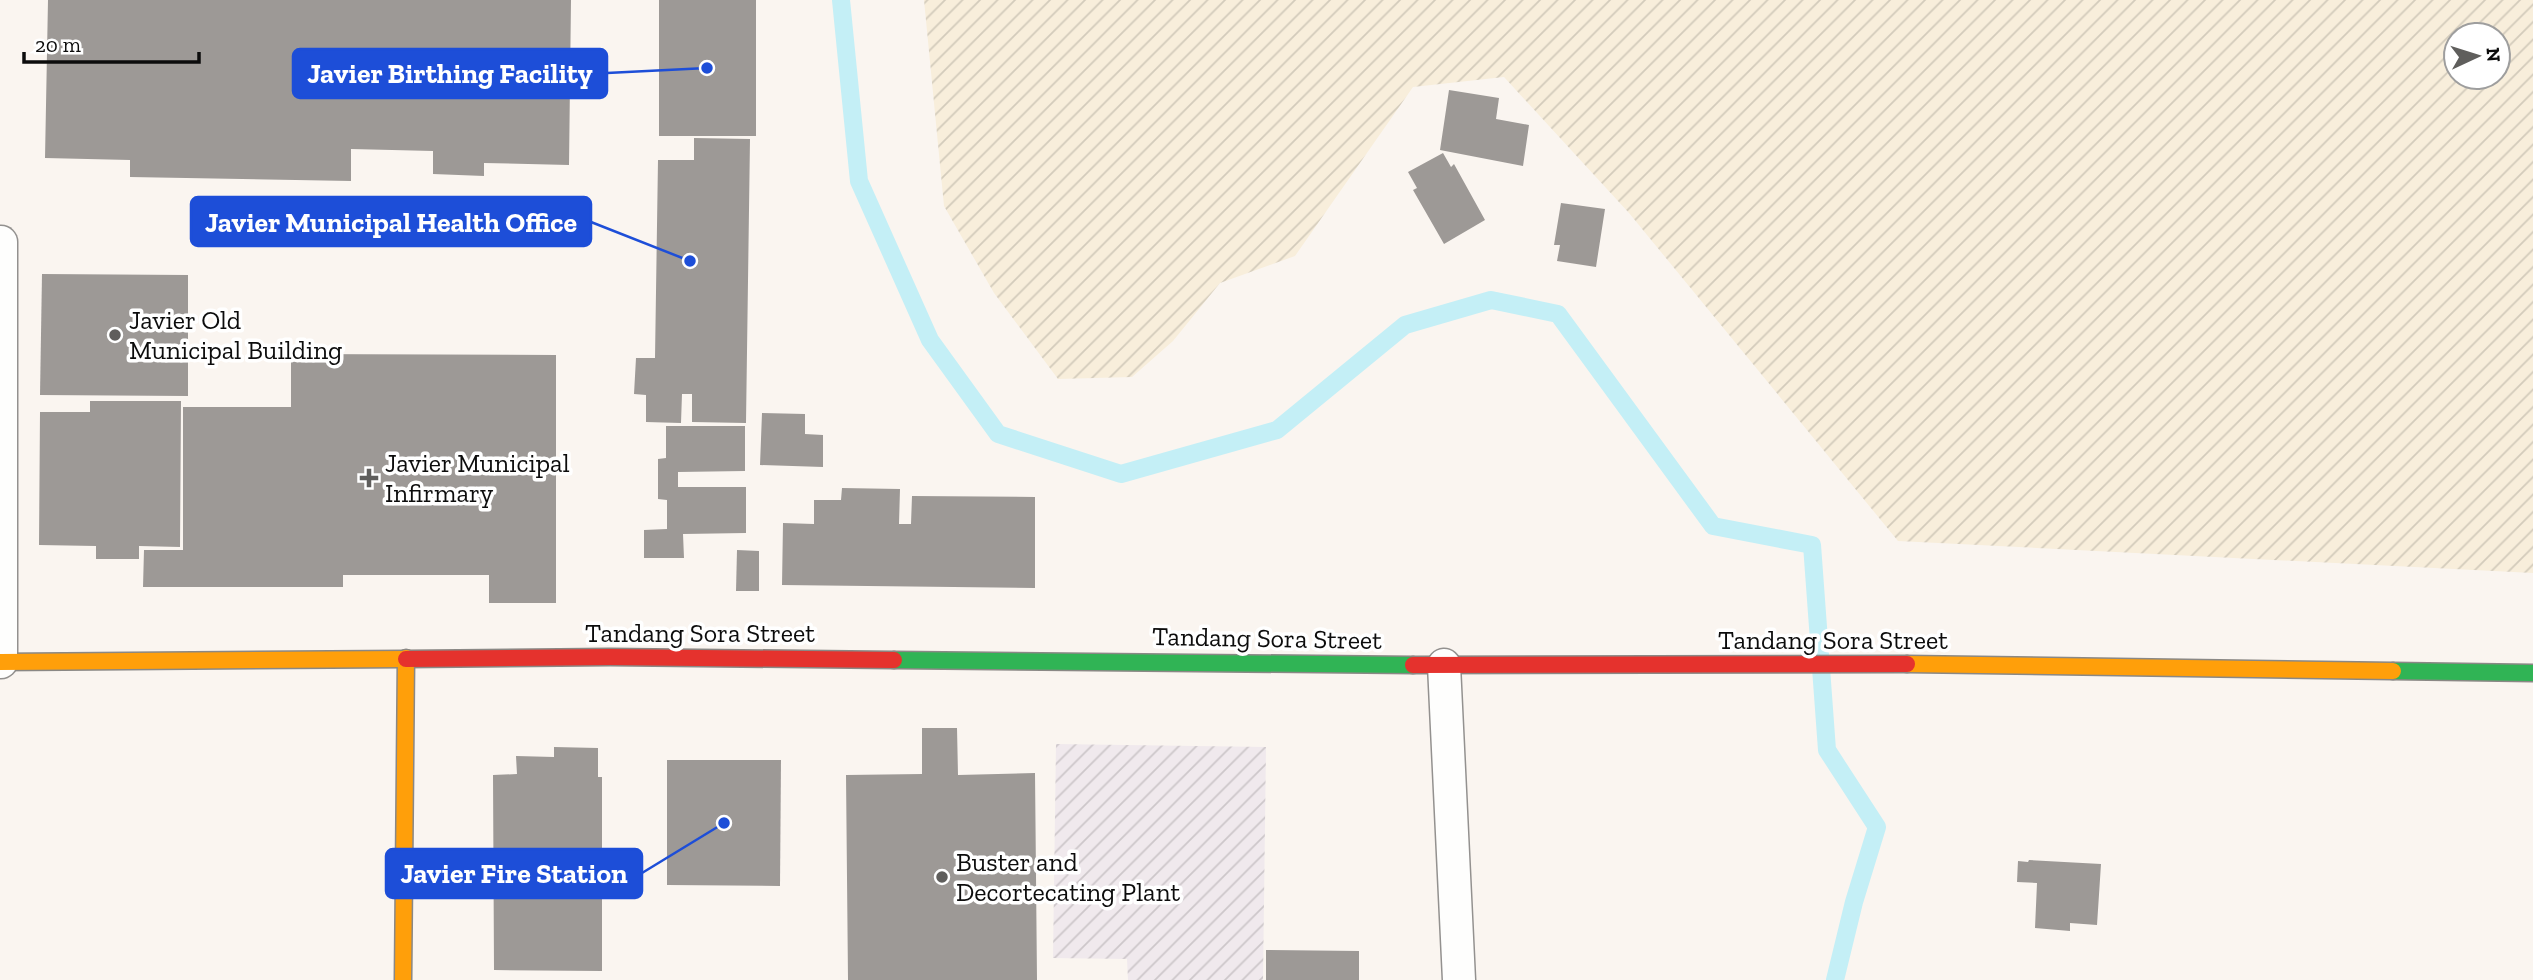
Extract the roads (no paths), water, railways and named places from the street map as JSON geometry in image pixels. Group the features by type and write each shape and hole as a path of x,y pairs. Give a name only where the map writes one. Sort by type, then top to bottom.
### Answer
{"main road":[{"name":"Tandang Sora Street","path":"1,662 610,657 1444,665 1927,664 2533,673"},
{"path":"403,980 406,658"}],"lane":[{"path":"1,242 1,662"},
{"path":"1444,665 1459,980"}],"waterway":[{"path":"841,0 859,181 930,340 998,434 1121,474 1277,430 1405,325 1491,300 1558,314 1713,526 1812,545 1827,750 1877,827 1854,902 1835,980"}],"place":[{"name":"Javier Birthing Facility","path":"707,68"},
{"name":"Javier Municipal Health Office","path":"690,261"},
{"name":"Javier Old Municipal Building","path":"115,335"},
{"name":"Javier Municipal Infirmary","path":"369,478"},
{"name":"Javier Fire Station","path":"724,823"},
{"name":"Buster and Decortecating Plant","path":"942,877"}]}
